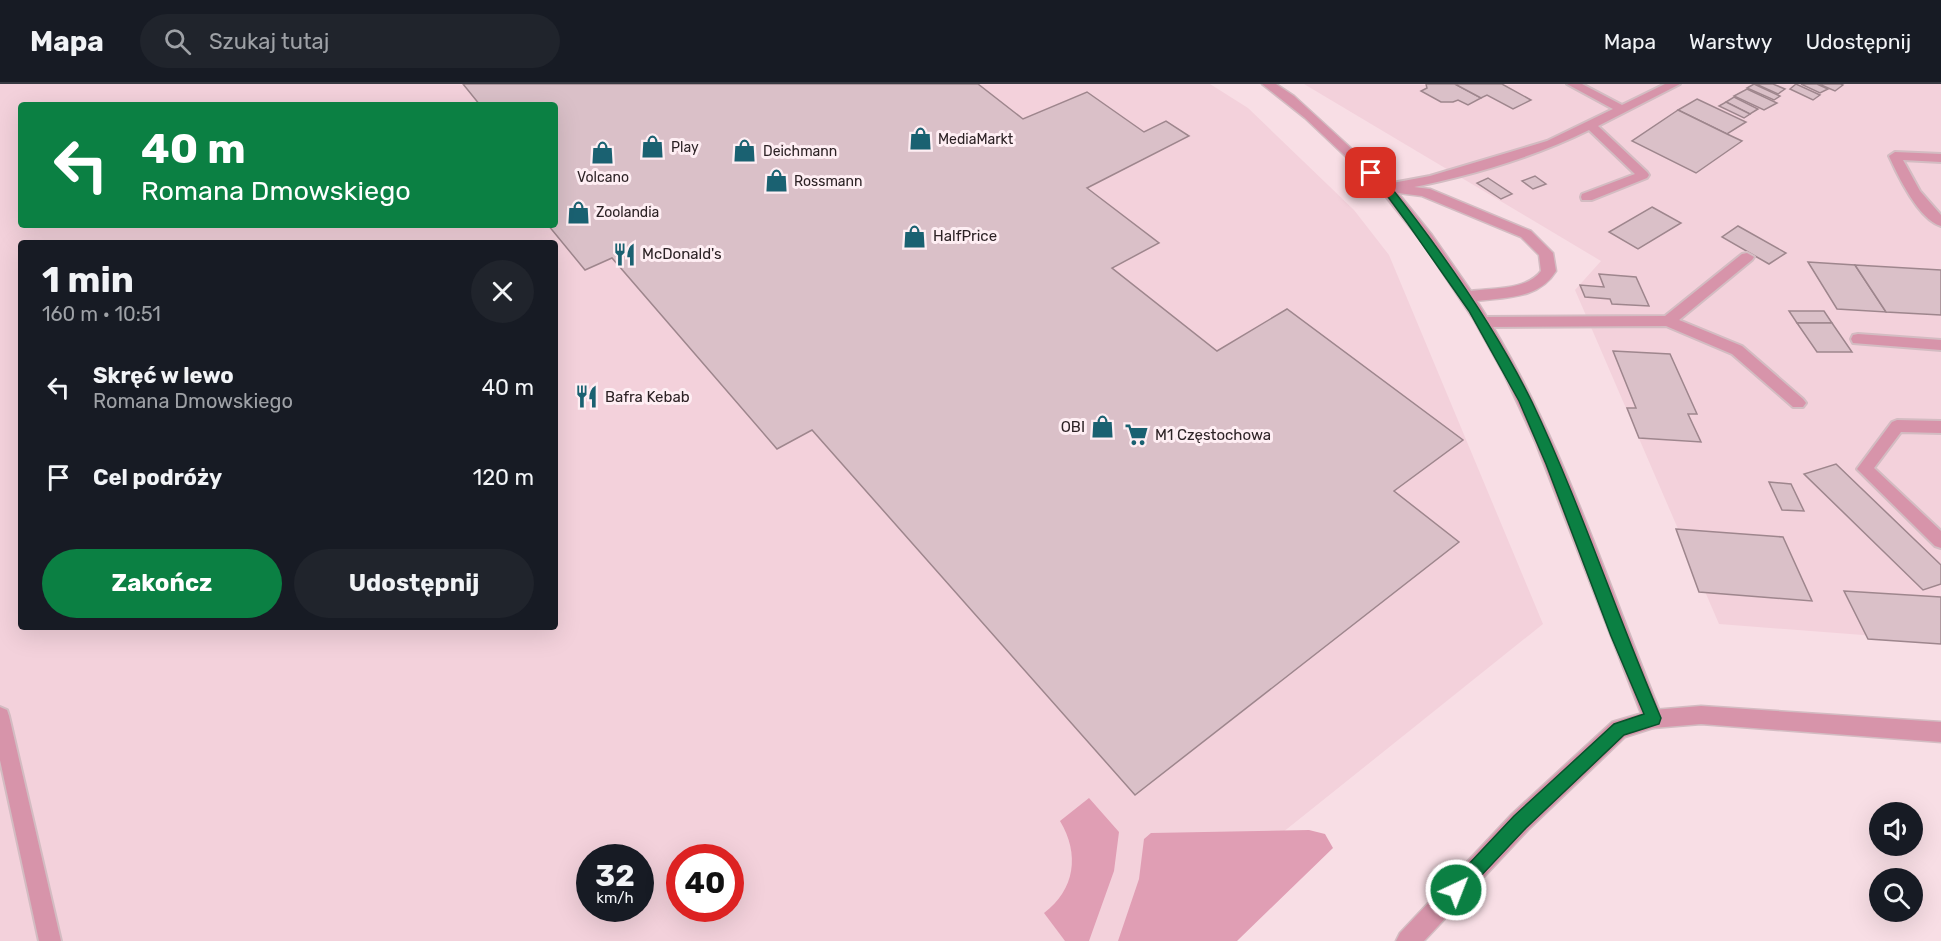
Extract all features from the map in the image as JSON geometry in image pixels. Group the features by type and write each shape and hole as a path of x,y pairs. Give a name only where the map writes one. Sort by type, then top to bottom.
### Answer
{"street":[{"path":"1268,84 1313,118 1386,188 1483,322 1525,401 1548,453 1618,636 1653,718"},
{"path":"1386,188 1425,192 1448,201 1527,234 1546,253 1549,271 1541,282 1521,290 1466,297"},
{"path":"1408,941 1520,822 1619,729 1653,718 1701,715 1941,732"}],"lane":[{"path":"1573,84 1622,109"},
{"path":"1386,188 1432,180 1551,144 1674,84"},
{"path":"1587,197 1643,175 1590,125"},
{"path":"1941,158 1895,156 1907,182 1926,210 1941,222"},
{"path":"1668,321 1747,257"},
{"path":"1483,322 1668,321 1737,350 1798,403"},
{"path":"1858,339 1941,345"},
{"path":"1941,428 1897,426 1865,469 1941,542"},
{"path":"0,716 50,941"}],"shaded area":[{"path":"0,84 1210,84 1248,108 1354,210 1389,255 1543,624 1147,941 0,941"},
{"path":"1304,84 1941,84 1941,641 1719,624 1575,290 1601,261"},
{"path":"1089,798 1119,832 1114,871 1089,941 1065,941 1044,913 1062,894 1071,871 1070,846 1060,821"},
{"path":"1309,830 1325,834 1333,848 1237,941 1118,941 1139,879 1144,839 1151,833"}],"building":[{"name":"M1 Częstochowa","path":"463,84 978,84 1023,119 1087,92 1144,132 1166,121 1189,136 1087,188 1159,243 1112,268 1217,351 1287,309 1463,440 1394,491 1459,542 1135,795 812,430 777,449 612,258 585,270 550,228 558,228 558,102 478,102"},
{"path":"1426,84 1455,84 1481,98 1468,105 1458,100 1441,102 1421,91 1427,88"},
{"path":"1455,84 1502,84 1531,100 1513,109 1487,95 1481,98"},
{"path":"1754,84 1780,96 1774,100 1747,88"},
{"path":"1756,84 1773,84 1785,89 1778,94"},
{"path":"1796,84 1820,95 1813,100 1790,89"},
{"path":"1801,84 1817,84 1828,89 1820,93"},
{"path":"1819,84 1841,84 1843,85 1835,91"},
{"path":"1747,89 1777,103 1764,110 1734,96"},
{"path":"1734,97 1758,109 1750,114 1726,102"},
{"path":"1697,99 1746,122 1727,134 1678,110"},
{"path":"1726,102 1750,114 1744,118 1719,106"},
{"path":"1678,110 1742,141 1696,173 1632,141"},
{"path":"1535,176 1546,184 1533,189 1522,181"},
{"path":"1488,178 1512,194 1501,199 1477,183"},
{"path":"1652,207 1681,223 1638,249 1609,232"},
{"path":"1738,226 1786,253 1769,264 1722,237"},
{"path":"1808,262 1855,265 1886,312 1837,309"},
{"path":"1855,265 1941,270 1941,315 1886,312"},
{"path":"1599,274 1636,277 1649,306 1612,304 1610,299 1585,297 1580,285 1604,287"},
{"path":"1789,311 1824,311 1832,323 1797,323"},
{"path":"1797,323 1832,323 1852,352 1817,352"},
{"path":"1613,351 1670,354 1697,414 1688,414 1701,442 1639,438 1627,408 1636,408"},
{"path":"1836,464 1941,565 1941,584 1923,590 1804,474"},
{"path":"1769,482 1791,484 1804,511 1782,510"},
{"path":"1676,529 1783,537 1812,601 1699,592"},
{"path":"1844,591 1941,597 1941,644 1868,639"}],"place":[{"name":"MediaMarkt","path":"920,139"},
{"name":"Play","path":"653,147"},
{"name":"Deichmann","path":"745,151"},
{"name":"Volcano","path":"603,153"},
{"name":"Rossmann","path":"776,181"},
{"name":"Zoolandia","path":"578,212"},
{"name":"HalfPrice","path":"915,236"},
{"name":"McDonald's","path":"624,254"},
{"name":"Bafra Kebab","path":"587,397"},
{"name":"OBI","path":"1103,427"},
{"name":"M1 Częstochowa","path":"1137,435"}],"route":[{"path":"1371,173 1412,221 1483,322 1525,401 1653,718 1619,729 1520,822 1456,890"}]}
